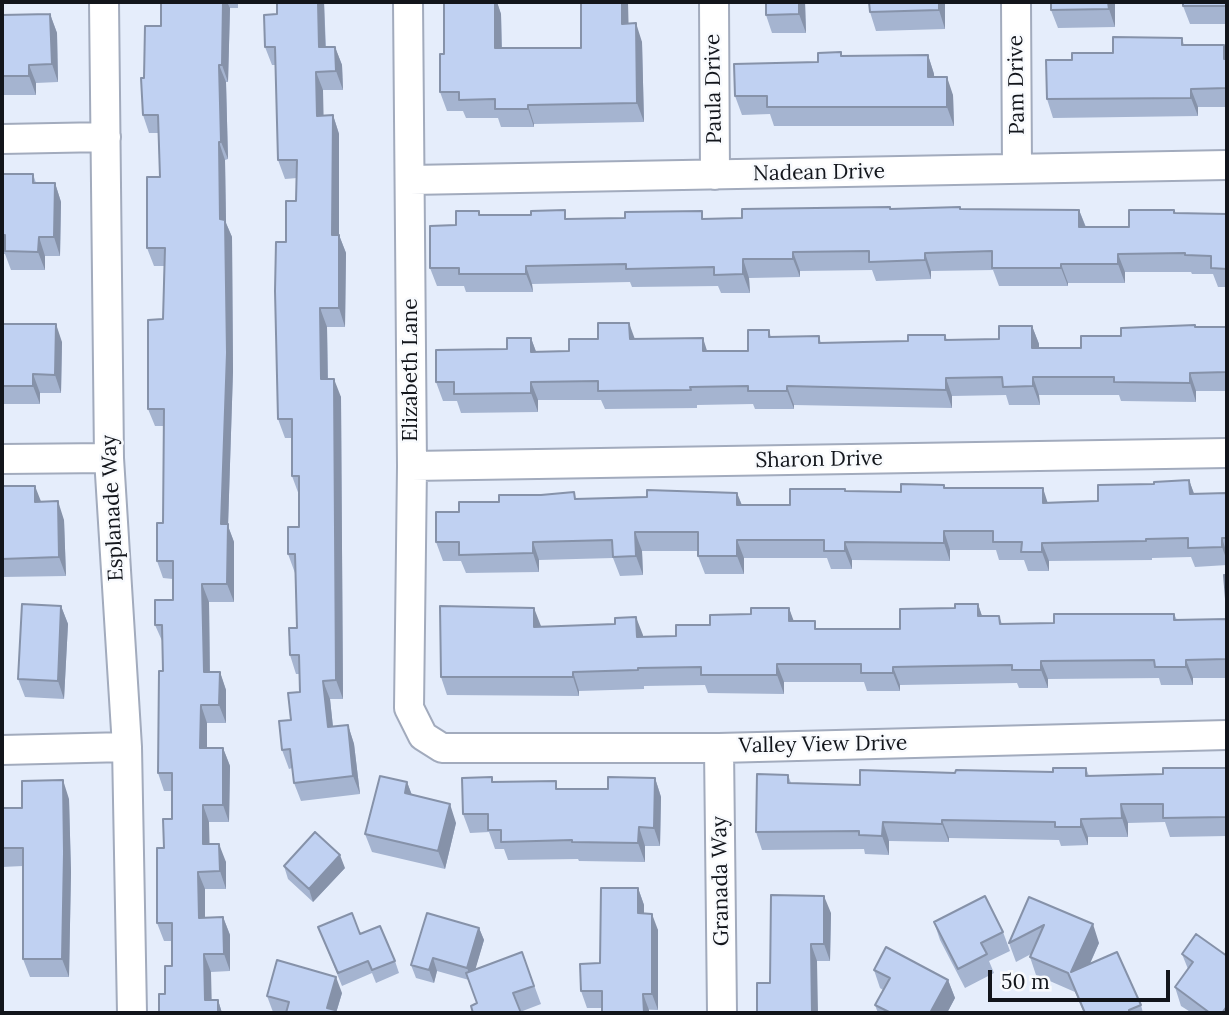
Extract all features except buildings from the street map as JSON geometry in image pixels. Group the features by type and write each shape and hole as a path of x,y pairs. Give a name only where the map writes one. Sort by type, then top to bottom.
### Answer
{"street":[{"name":"Esplanade Way","path":"104,2 109,457 127,747 132,1013"},
{"name":"Elizabeth Lane","path":"408,2 412,466 409,708 423,736"},
{"name":"Paula Drive","path":"714,2 715,175"},
{"name":"Pam Drive","path":"1016,2 1017,168"},
{"path":"2,139 106,137"},
{"name":"Nadean Drive","path":"410,180 1227,165"},
{"name":"Sharon Drive","path":"412,466 1227,453"},
{"path":"2,459 109,457"},
{"name":"Valley View Drive","path":"423,736 442,748 719,748 1227,735"},
{"path":"2,750 127,747"},
{"name":"Granada Way","path":"719,748 722,1013"}]}
